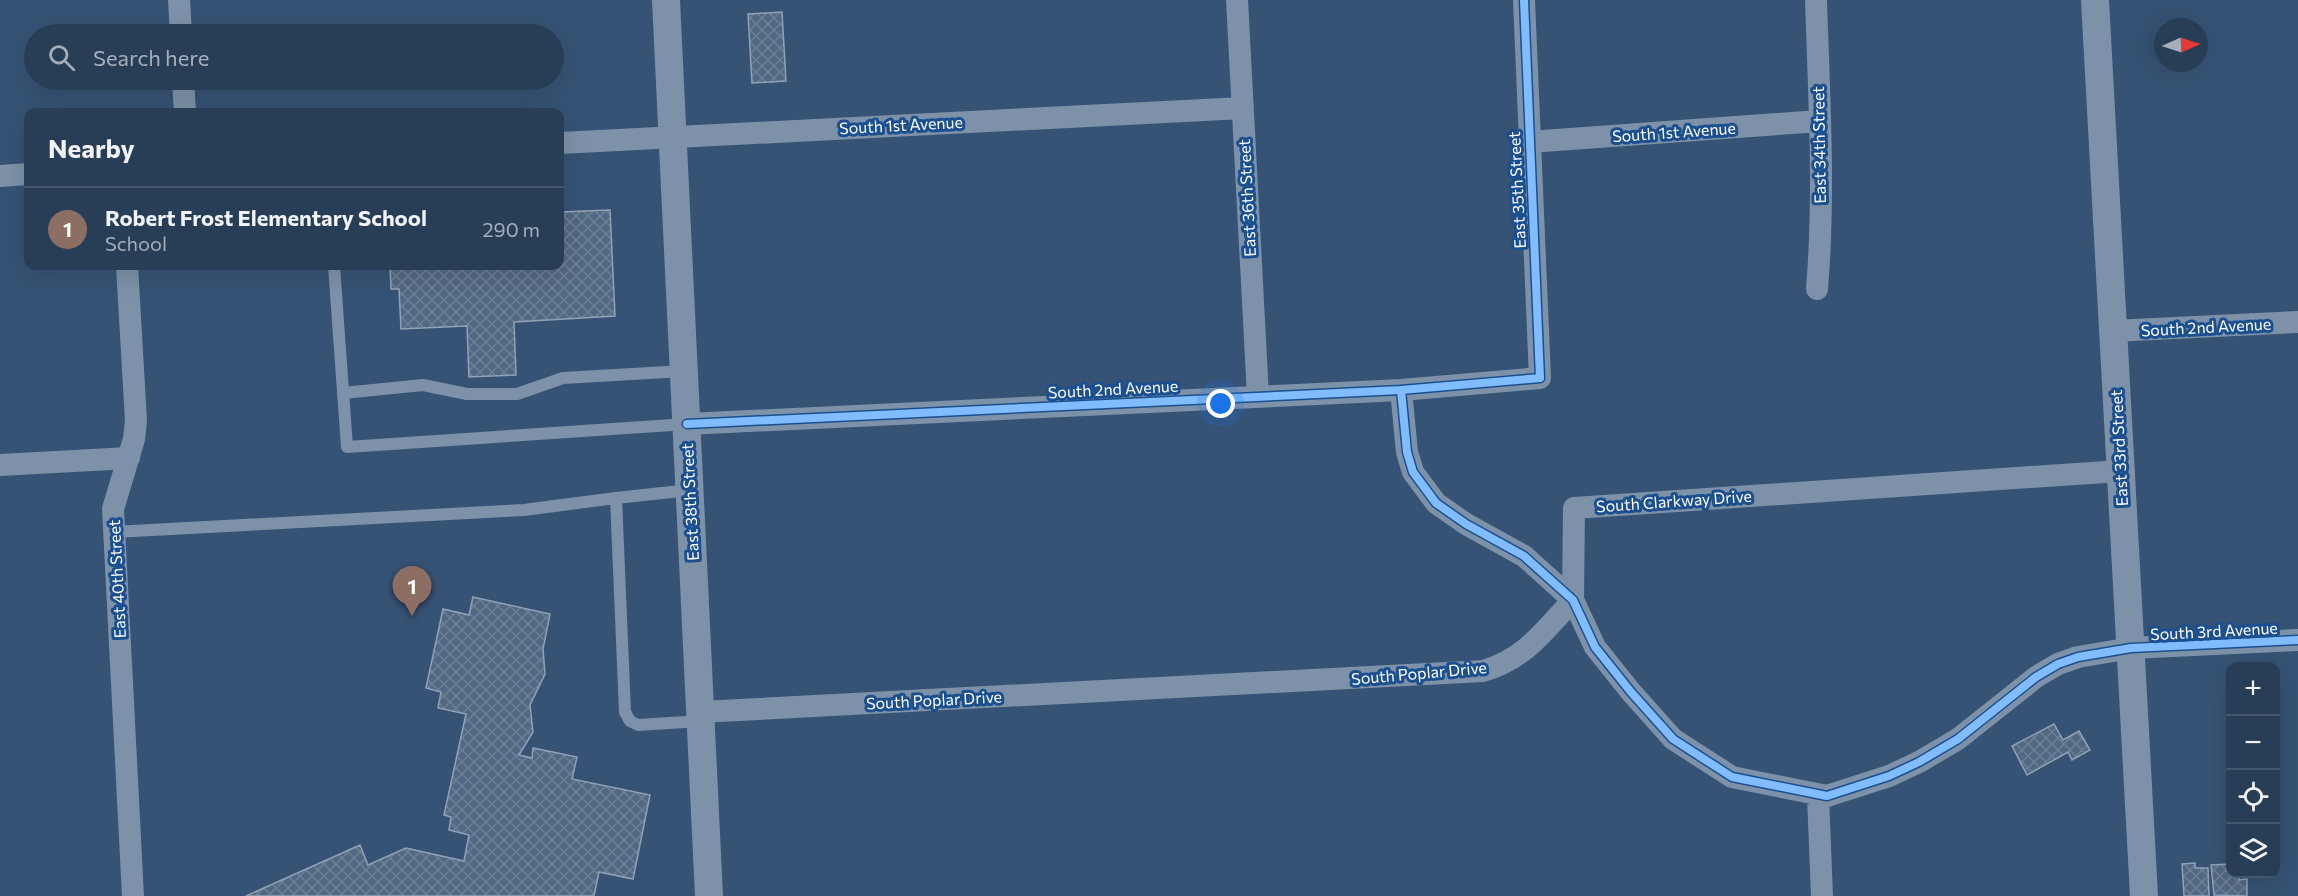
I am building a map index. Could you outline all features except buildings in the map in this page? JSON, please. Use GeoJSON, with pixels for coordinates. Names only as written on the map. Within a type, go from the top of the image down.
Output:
{"type":"FeatureCollection","features":[{"type":"Feature","properties":{"kind":"street"},"geometry":{"type":"LineString","coordinates":[[179,0],[180,24]]}},
{"type":"Feature","properties":{"kind":"street","name":"East 38th Street"},"geometry":{"type":"LineString","coordinates":[[666,0],[709,896]]}},
{"type":"Feature","properties":{"kind":"street","name":"East 36th Street"},"geometry":{"type":"LineString","coordinates":[[1237,0],[1258,396]]}},
{"type":"Feature","properties":{"kind":"street","name":"East 35th Street"},"geometry":{"type":"LineString","coordinates":[[1524,0],[1528,142],[1540,378]]}},
{"type":"Feature","properties":{"kind":"street","name":"East 34th Street"},"geometry":{"type":"LineString","coordinates":[[1815,0],[1820,121],[1820,248],[1817,289]]}},
{"type":"Feature","properties":{"kind":"street","name":"East 33rd Street"},"geometry":{"type":"LineString","coordinates":[[2095,0],[2144,896]]}},
{"type":"Feature","properties":{"kind":"street"},"geometry":{"type":"LineString","coordinates":[[184,90],[185,108]]}},
{"type":"Feature","properties":{"kind":"street","name":"South 1st Avenue"},"geometry":{"type":"LineString","coordinates":[[564,143],[1243,108]]}},
{"type":"Feature","properties":{"kind":"street","name":"South 1st Avenue"},"geometry":{"type":"LineString","coordinates":[[1528,142],[1820,121]]}},
{"type":"Feature","properties":{"kind":"street"},"geometry":{"type":"LineString","coordinates":[[0,176],[24,174]]}},
{"type":"Feature","properties":{"kind":"street","name":"East 40th Street"},"geometry":{"type":"LineString","coordinates":[[127,270],[136,421],[129,458],[113,509],[134,896]]}},
{"type":"Feature","properties":{"kind":"street","name":"South 2nd Avenue"},"geometry":{"type":"LineString","coordinates":[[2113,331],[2298,322]]}},
{"type":"Feature","properties":{"kind":"street","name":"South 2nd Avenue"},"geometry":{"type":"LineString","coordinates":[[687,424],[1401,390],[1540,378]]}},
{"type":"Feature","properties":{"kind":"street"},"geometry":{"type":"LineString","coordinates":[[1401,390],[1407,452],[1413,472],[1422,487],[1436,503],[1466,524],[1524,556],[1574,600],[1595,647],[1673,739],[1732,777],[1818,796],[1889,776],[1919,762],[1958,739],[2036,677],[2058,664],[2102,651],[2130,648]]}},
{"type":"Feature","properties":{"kind":"street"},"geometry":{"type":"LineString","coordinates":[[0,465],[129,458]]}},
{"type":"Feature","properties":{"kind":"street","name":"South Clarkway Drive"},"geometry":{"type":"LineString","coordinates":[[1574,600],[1574,508],[2120,471]]}},
{"type":"Feature","properties":{"kind":"street","name":"South Poplar Drive"},"geometry":{"type":"LineString","coordinates":[[701,716],[1483,671],[1502,665],[1523,654],[1574,600]]}},
{"type":"Feature","properties":{"kind":"street","name":"South 3rd Avenue"},"geometry":{"type":"LineString","coordinates":[[2130,648],[2298,640]]}},
{"type":"Feature","properties":{"kind":"street"},"geometry":{"type":"LineString","coordinates":[[1818,796],[1822,896]]}},
{"type":"Feature","properties":{"kind":"lane"},"geometry":{"type":"LineString","coordinates":[[334,270],[347,447],[687,424]]}},
{"type":"Feature","properties":{"kind":"lane"},"geometry":{"type":"LineString","coordinates":[[343,393],[423,385],[467,394],[517,394],[563,378],[684,371]]}},
{"type":"Feature","properties":{"kind":"lane"},"geometry":{"type":"LineString","coordinates":[[114,532],[524,510],[690,490]]}},
{"type":"Feature","properties":{"kind":"lane"},"geometry":{"type":"LineString","coordinates":[[616,498],[625,712],[630,721],[638,725],[701,716]]}},
{"type":"Feature","properties":{"kind":"cycle path"},"geometry":{"type":"LineString","coordinates":[[687,424],[1401,390],[1540,378],[1524,0]]}},
{"type":"Feature","properties":{"kind":"cycle path"},"geometry":{"type":"LineString","coordinates":[[1401,390],[1407,452],[1413,472],[1436,503],[1466,524],[1524,556],[1573,600],[1595,647],[1673,739],[1732,777],[1827,796],[1889,776],[1919,762],[1958,739],[2036,677],[2058,664],[2078,657],[2131,648],[2298,640]]}},
{"type":"Feature","properties":{"kind":"place","name":"Robert Frost Elementary School"},"geometry":{"type":"Point","coordinates":[412,616]}}]}
